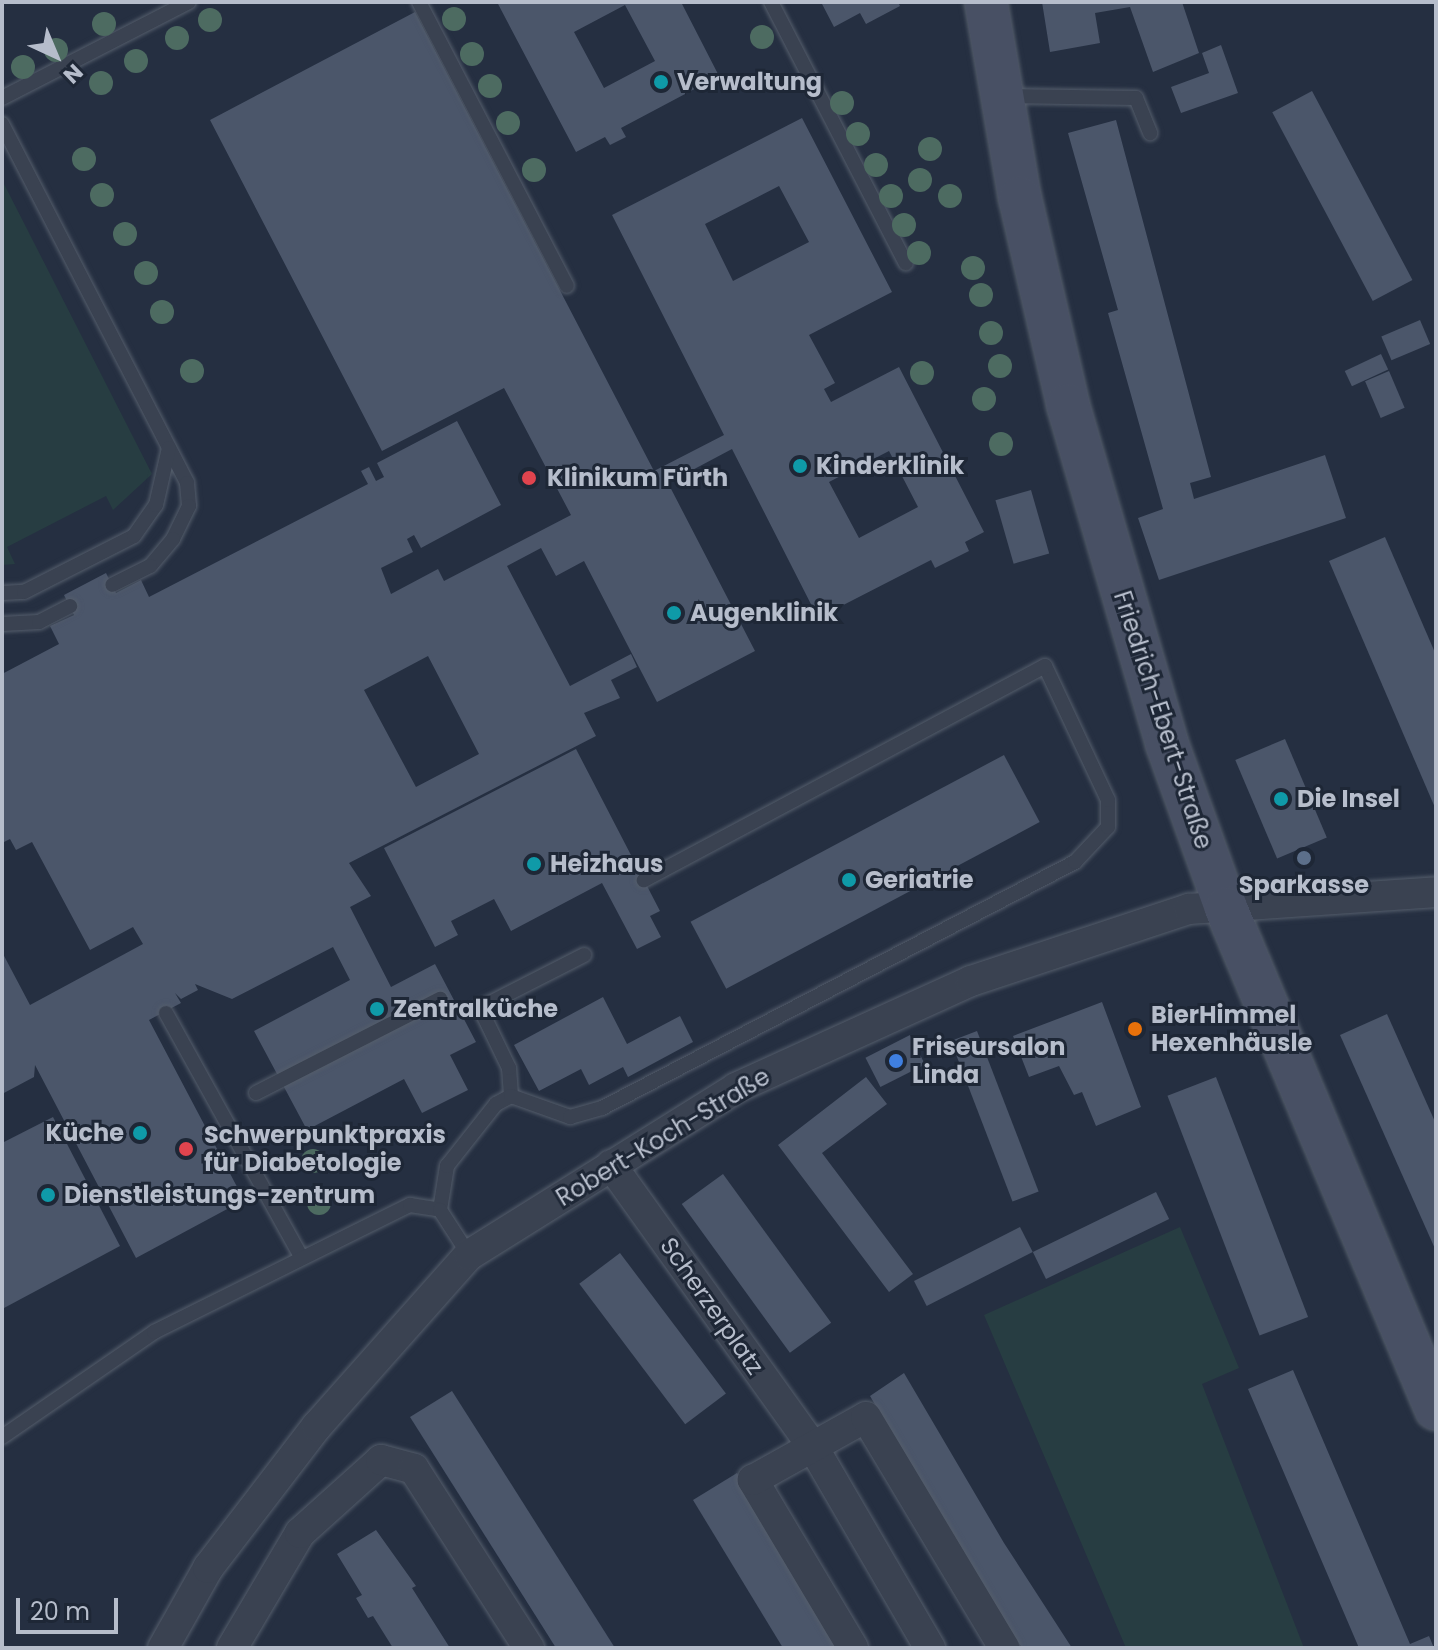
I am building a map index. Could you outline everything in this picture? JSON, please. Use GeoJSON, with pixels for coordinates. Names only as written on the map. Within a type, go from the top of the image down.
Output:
{"type":"FeatureCollection","features":[{"type":"Feature","properties":{"kind":"street","name":"Friedrich-Ebert-Straße"},"geometry":{"type":"LineString","coordinates":[[986,2],[1000,96],[1068,405],[1167,744],[1226,908],[1436,1409]]}},
{"type":"Feature","properties":{"kind":"street","name":"Robert-Koch-Straße"},"geometry":{"type":"LineString","coordinates":[[163,1648],[208,1568],[317,1426],[469,1255],[736,1088],[971,981],[1189,909],[1436,892]]}},
{"type":"Feature","properties":{"kind":"street","name":"Scherzerplatz"},"geometry":{"type":"LineString","coordinates":[[611,1165],[813,1447],[930,1648]]}},
{"type":"Feature","properties":{"kind":"street"},"geometry":{"type":"LineString","coordinates":[[853,1648],[753,1480],[866,1417],[1004,1648]]}},
{"type":"Feature","properties":{"kind":"street"},"geometry":{"type":"LineString","coordinates":[[232,1648],[300,1533],[381,1460],[414,1469],[529,1648]]}},
{"type":"Feature","properties":{"kind":"lane"},"geometry":{"type":"LineString","coordinates":[[2,98],[189,2]]}},
{"type":"Feature","properties":{"kind":"lane"},"geometry":{"type":"LineString","coordinates":[[419,2],[567,286]]}},
{"type":"Feature","properties":{"kind":"lane"},"geometry":{"type":"LineString","coordinates":[[771,2],[906,263]]}},
{"type":"Feature","properties":{"kind":"lane"},"geometry":{"type":"LineString","coordinates":[[1000,96],[1136,98],[1150,133]]}},
{"type":"Feature","properties":{"kind":"lane"},"geometry":{"type":"LineString","coordinates":[[2,124],[187,483],[189,506],[173,539],[150,566],[112,585]]}},
{"type":"Feature","properties":{"kind":"lane"},"geometry":{"type":"LineString","coordinates":[[2,593],[24,592],[134,536],[156,505],[169,448]]}},
{"type":"Feature","properties":{"kind":"lane"},"geometry":{"type":"LineString","coordinates":[[2,624],[39,622],[70,606]]}},
{"type":"Feature","properties":{"kind":"lane"},"geometry":{"type":"LineString","coordinates":[[469,1255],[440,1210],[447,1166],[496,1104],[511,1096],[570,1117],[602,1108],[1075,862],[1108,827],[1108,800],[1045,666],[644,880]]}},
{"type":"Feature","properties":{"kind":"lane"},"geometry":{"type":"LineString","coordinates":[[511,1096],[509,1068],[480,1008],[584,955]]}},
{"type":"Feature","properties":{"kind":"lane"},"geometry":{"type":"LineString","coordinates":[[256,1093],[440,999]]}},
{"type":"Feature","properties":{"kind":"lane"},"geometry":{"type":"LineString","coordinates":[[166,1013],[301,1257]]}},
{"type":"Feature","properties":{"kind":"lane"},"geometry":{"type":"LineString","coordinates":[[2,1437],[154,1332],[410,1205],[440,1210]]}},
{"type":"Feature","properties":{"kind":"green space"},"geometry":{"type":"Polygon","coordinates":[[[2,180],[152,474],[113,510],[106,496],[7,547],[15,564],[2,565],[2,180]]]}},
{"type":"Feature","properties":{"kind":"green space"},"geometry":{"type":"Polygon","coordinates":[[[1180,1227],[1239,1368],[1202,1384],[1304,1648],[1126,1648],[984,1315],[1180,1227]]]}},
{"type":"Feature","properties":{"kind":"building","name":"Verwaltung"},"geometry":{"type":"Polygon","coordinates":[[[497,2],[681,2],[719,76],[621,128],[626,137],[610,145],[605,137],[576,152],[497,2]],[[625,5],[574,32],[604,88],[655,61],[625,5]]]}},
{"type":"Feature","properties":{"kind":"building"},"geometry":{"type":"Polygon","coordinates":[[[821,2],[898,2],[900,6],[866,24],[860,13],[834,27],[821,2]]]}},
{"type":"Feature","properties":{"kind":"building"},"geometry":{"type":"Polygon","coordinates":[[[1042,2],[1182,2],[1199,53],[1153,72],[1130,7],[1095,13],[1100,43],[1050,52],[1042,2]]]}},
{"type":"Feature","properties":{"kind":"building"},"geometry":{"type":"Polygon","coordinates":[[[415,12],[654,471],[724,435],[612,215],[802,118],[892,292],[809,335],[835,383],[824,389],[831,402],[899,367],[984,532],[965,542],[969,551],[935,568],[931,560],[818,618],[732,449],[668,483],[755,651],[657,702],[584,561],[556,576],[541,548],[507,566],[570,686],[631,654],[637,667],[611,680],[620,698],[584,713],[596,736],[349,863],[371,896],[350,907],[391,987],[435,964],[476,1042],[450,1055],[468,1090],[422,1113],[404,1079],[307,1130],[254,1031],[350,980],[333,947],[232,999],[195,984],[198,990],[181,999],[175,993],[181,1003],[149,1020],[244,1200],[136,1258],[35,1065],[34,1077],[2,1094],[2,952],[30,1005],[143,944],[133,927],[90,950],[32,842],[16,850],[10,839],[2,843],[2,674],[59,644],[50,626],[74,615],[64,595],[106,573],[116,593],[141,580],[149,597],[368,484],[361,471],[369,467],[376,481],[384,477],[377,463],[457,421],[501,505],[421,548],[414,535],[407,539],[413,552],[381,568],[391,594],[438,569],[444,581],[571,515],[504,388],[382,451],[210,120],[415,12]],[[779,186],[705,224],[733,281],[809,242],[779,186]],[[889,451],[829,482],[859,538],[918,507],[889,451]],[[428,656],[364,690],[416,787],[479,754],[428,656]]]}},
{"type":"Feature","properties":{"kind":"building"},"geometry":{"type":"Polygon","coordinates":[[[1221,45],[1238,93],[1181,113],[1171,87],[1209,73],[1202,53],[1221,45]]]}},
{"type":"Feature","properties":{"kind":"building"},"geometry":{"type":"Polygon","coordinates":[[[1312,91],[1412,280],[1373,301],[1272,112],[1312,91]]]}},
{"type":"Feature","properties":{"kind":"building"},"geometry":{"type":"Polygon","coordinates":[[[1116,120],[1211,477],[1190,483],[1194,499],[1325,455],[1346,518],[1159,580],[1138,518],[1163,509],[1108,313],[1118,310],[1068,133],[1116,120]]]}},
{"type":"Feature","properties":{"kind":"building"},"geometry":{"type":"Polygon","coordinates":[[[1420,320],[1430,344],[1391,360],[1381,336],[1420,320]]]}},
{"type":"Feature","properties":{"kind":"building"},"geometry":{"type":"Polygon","coordinates":[[[1381,354],[1388,369],[1352,386],[1345,371],[1381,354]]]}},
{"type":"Feature","properties":{"kind":"building"},"geometry":{"type":"Polygon","coordinates":[[[1389,371],[1405,408],[1381,418],[1365,381],[1389,371]]]}},
{"type":"Feature","properties":{"kind":"building"},"geometry":{"type":"Polygon","coordinates":[[[1031,490],[1049,553],[1014,564],[995,500],[1031,490]]]}},
{"type":"Feature","properties":{"kind":"building"},"geometry":{"type":"Polygon","coordinates":[[[1385,537],[1436,655],[1436,810],[1329,561],[1385,537]]]}},
{"type":"Feature","properties":{"kind":"building","name":"Die Insel"},"geometry":{"type":"Polygon","coordinates":[[[1285,739],[1327,837],[1277,859],[1235,760],[1285,739]]]}},
{"type":"Feature","properties":{"kind":"building"},"geometry":{"type":"Polygon","coordinates":[[[576,749],[660,911],[650,916],[661,937],[637,949],[602,883],[511,931],[494,899],[451,921],[458,935],[435,947],[384,848],[576,749]]]}},
{"type":"Feature","properties":{"kind":"building","name":"Geriatrie"},"geometry":{"type":"Polygon","coordinates":[[[1004,755],[1040,822],[726,989],[691,922],[1004,755]]]}},
{"type":"Feature","properties":{"kind":"building"},"geometry":{"type":"Polygon","coordinates":[[[603,997],[627,1044],[680,1016],[693,1042],[628,1077],[623,1067],[589,1085],[581,1069],[539,1091],[514,1045],[603,997]]]}},
{"type":"Feature","properties":{"kind":"building"},"geometry":{"type":"Polygon","coordinates":[[[1102,1002],[1141,1107],[1096,1126],[1082,1092],[1074,1095],[1059,1066],[1029,1077],[1013,1036],[1102,1002]]]}},
{"type":"Feature","properties":{"kind":"building"},"geometry":{"type":"Polygon","coordinates":[[[1387,1014],[1436,1124],[1436,1251],[1340,1035],[1387,1014]]]}},
{"type":"Feature","properties":{"kind":"building"},"geometry":{"type":"Polygon","coordinates":[[[977,1031],[1039,1192],[1012,1202],[951,1041],[977,1031]]]}},
{"type":"Feature","properties":{"kind":"building","name":"Friseursalon Linda"},"geometry":{"type":"Polygon","coordinates":[[[910,1035],[925,1064],[880,1087],[865,1058],[910,1035]]]}},
{"type":"Feature","properties":{"kind":"building"},"geometry":{"type":"Polygon","coordinates":[[[866,1077],[887,1104],[822,1153],[913,1274],[889,1292],[778,1145],[866,1077]]]}},
{"type":"Feature","properties":{"kind":"building"},"geometry":{"type":"Polygon","coordinates":[[[1216,1077],[1308,1317],[1260,1336],[1167,1096],[1216,1077]]]}},
{"type":"Feature","properties":{"kind":"building","name":"Dienstleistungs-zentrum"},"geometry":{"type":"Polygon","coordinates":[[[53,1117],[120,1246],[4,1308],[2,1143],[53,1117]]]}},
{"type":"Feature","properties":{"kind":"building"},"geometry":{"type":"Polygon","coordinates":[[[723,1174],[831,1323],[790,1353],[682,1204],[723,1174]]]}},
{"type":"Feature","properties":{"kind":"building"},"geometry":{"type":"Polygon","coordinates":[[[1156,1192],[1169,1219],[1046,1279],[1033,1252],[1156,1192]]]}},
{"type":"Feature","properties":{"kind":"building"},"geometry":{"type":"Polygon","coordinates":[[[1020,1227],[1033,1252],[927,1306],[914,1281],[1020,1227]]]}},
{"type":"Feature","properties":{"kind":"building"},"geometry":{"type":"Polygon","coordinates":[[[620,1253],[726,1394],[685,1424],[579,1284],[620,1253]]]}},
{"type":"Feature","properties":{"kind":"building"},"geometry":{"type":"Polygon","coordinates":[[[1293,1370],[1410,1644],[1429,1636],[1434,1648],[1359,1648],[1248,1389],[1293,1370]]]}},
{"type":"Feature","properties":{"kind":"building"},"geometry":{"type":"Polygon","coordinates":[[[904,1373],[1004,1543],[1072,1648],[1022,1648],[953,1538],[870,1396],[904,1373]]]}},
{"type":"Feature","properties":{"kind":"building"},"geometry":{"type":"Polygon","coordinates":[[[452,1391],[615,1648],[556,1648],[410,1417],[452,1391]]]}},
{"type":"Feature","properties":{"kind":"building"},"geometry":{"type":"Polygon","coordinates":[[[737,1473],[843,1648],[783,1648],[693,1500],[737,1473]]]}},
{"type":"Feature","properties":{"kind":"building"},"geometry":{"type":"Polygon","coordinates":[[[376,1530],[416,1586],[412,1588],[450,1648],[393,1648],[373,1616],[368,1618],[356,1598],[362,1595],[337,1554],[376,1530]]]}},
{"type":"Feature","properties":{"kind":"place","name":"Verwaltung"},"geometry":{"type":"Point","coordinates":[661,82]}},
{"type":"Feature","properties":{"kind":"place","name":"Kinderklinik"},"geometry":{"type":"Point","coordinates":[800,466]}},
{"type":"Feature","properties":{"kind":"place","name":"Klinikum Fürth"},"geometry":{"type":"Point","coordinates":[529,478]}},
{"type":"Feature","properties":{"kind":"place","name":"Augenklinik"},"geometry":{"type":"Point","coordinates":[674,613]}},
{"type":"Feature","properties":{"kind":"place","name":"Die Insel"},"geometry":{"type":"Point","coordinates":[1281,799]}},
{"type":"Feature","properties":{"kind":"place","name":"Sparkasse"},"geometry":{"type":"Point","coordinates":[1304,858]}},
{"type":"Feature","properties":{"kind":"place","name":"Heizhaus"},"geometry":{"type":"Point","coordinates":[534,864]}},
{"type":"Feature","properties":{"kind":"place","name":"Geriatrie"},"geometry":{"type":"Point","coordinates":[849,880]}},
{"type":"Feature","properties":{"kind":"place","name":"Zentralküche"},"geometry":{"type":"Point","coordinates":[377,1009]}},
{"type":"Feature","properties":{"kind":"place","name":"BierHimmel Hexenhäusle"},"geometry":{"type":"Point","coordinates":[1135,1029]}},
{"type":"Feature","properties":{"kind":"place","name":"Friseursalon Linda"},"geometry":{"type":"Point","coordinates":[896,1061]}},
{"type":"Feature","properties":{"kind":"place","name":"Küche"},"geometry":{"type":"Point","coordinates":[140,1133]}},
{"type":"Feature","properties":{"kind":"place","name":"Schwerpunktpraxis für Diabetologie"},"geometry":{"type":"Point","coordinates":[186,1149]}},
{"type":"Feature","properties":{"kind":"place","name":"Dienstleistungs-zentrum"},"geometry":{"type":"Point","coordinates":[48,1195]}}]}
